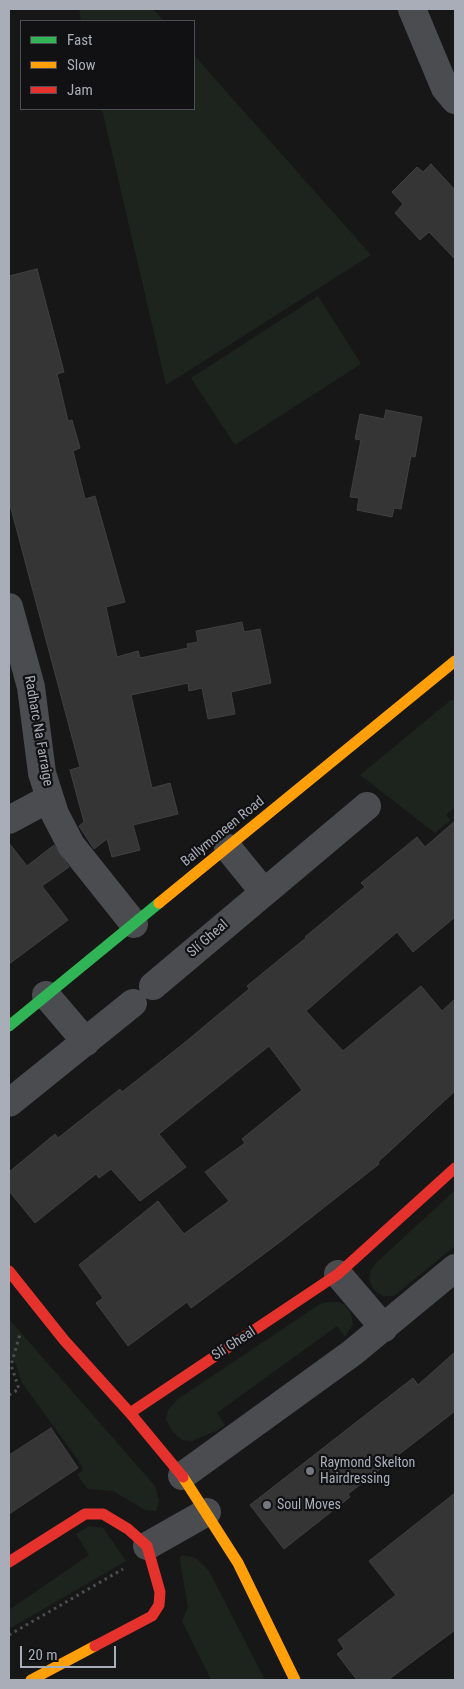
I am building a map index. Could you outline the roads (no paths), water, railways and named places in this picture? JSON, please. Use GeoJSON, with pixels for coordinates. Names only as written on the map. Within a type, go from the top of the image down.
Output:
{"type":"FeatureCollection","features":[{"type":"Feature","properties":{"kind":"street"},"geometry":{"type":"LineString","coordinates":[[412,9],[445,88],[455,100]]}},
{"type":"Feature","properties":{"kind":"street","name":"Radharc Na Farraige"},"geometry":{"type":"LineString","coordinates":[[9,607],[31,687],[40,758],[50,798],[71,845],[134,924]]}},
{"type":"Feature","properties":{"kind":"street","name":"Ballymoneen Road"},"geometry":{"type":"LineString","coordinates":[[9,1026],[455,661]]}},
{"type":"Feature","properties":{"kind":"street","name":"Radharc Na Farraige"},"geometry":{"type":"LineString","coordinates":[[9,820],[50,798]]}},
{"type":"Feature","properties":{"kind":"street","name":"Slí Gheal"},"geometry":{"type":"LineString","coordinates":[[9,1103],[143,995],[263,891],[367,806]]}},
{"type":"Feature","properties":{"kind":"street"},"geometry":{"type":"LineString","coordinates":[[228,848],[263,891]]}},
{"type":"Feature","properties":{"kind":"street"},"geometry":{"type":"LineString","coordinates":[[46,995],[86,1042]]}},
{"type":"Feature","properties":{"kind":"street","name":"Slí Gheal"},"geometry":{"type":"LineString","coordinates":[[130,1413],[338,1274],[455,1168]]}},
{"type":"Feature","properties":{"kind":"street"},"geometry":{"type":"LineString","coordinates":[[182,1476],[301,1392],[384,1328],[455,1268]]}},
{"type":"Feature","properties":{"kind":"street"},"geometry":{"type":"LineString","coordinates":[[9,1271],[41,1313],[130,1413],[182,1476],[207,1512],[256,1598],[295,1680]]}},
{"type":"Feature","properties":{"kind":"street"},"geometry":{"type":"LineString","coordinates":[[338,1274],[384,1328]]}},
{"type":"Feature","properties":{"kind":"street"},"geometry":{"type":"LineString","coordinates":[[148,1550],[207,1512]]}},
{"type":"Feature","properties":{"kind":"street"},"geometry":{"type":"LineString","coordinates":[[9,1562],[85,1514],[94,1513],[115,1519],[148,1550],[160,1592],[159,1605],[155,1613],[31,1680]]}},
{"type":"Feature","properties":{"kind":"place","name":"Raymond Skelton Hairdressing"},"geometry":{"type":"Point","coordinates":[310,1471]}},
{"type":"Feature","properties":{"kind":"place","name":"Soul Moves"},"geometry":{"type":"Point","coordinates":[267,1505]}}]}
